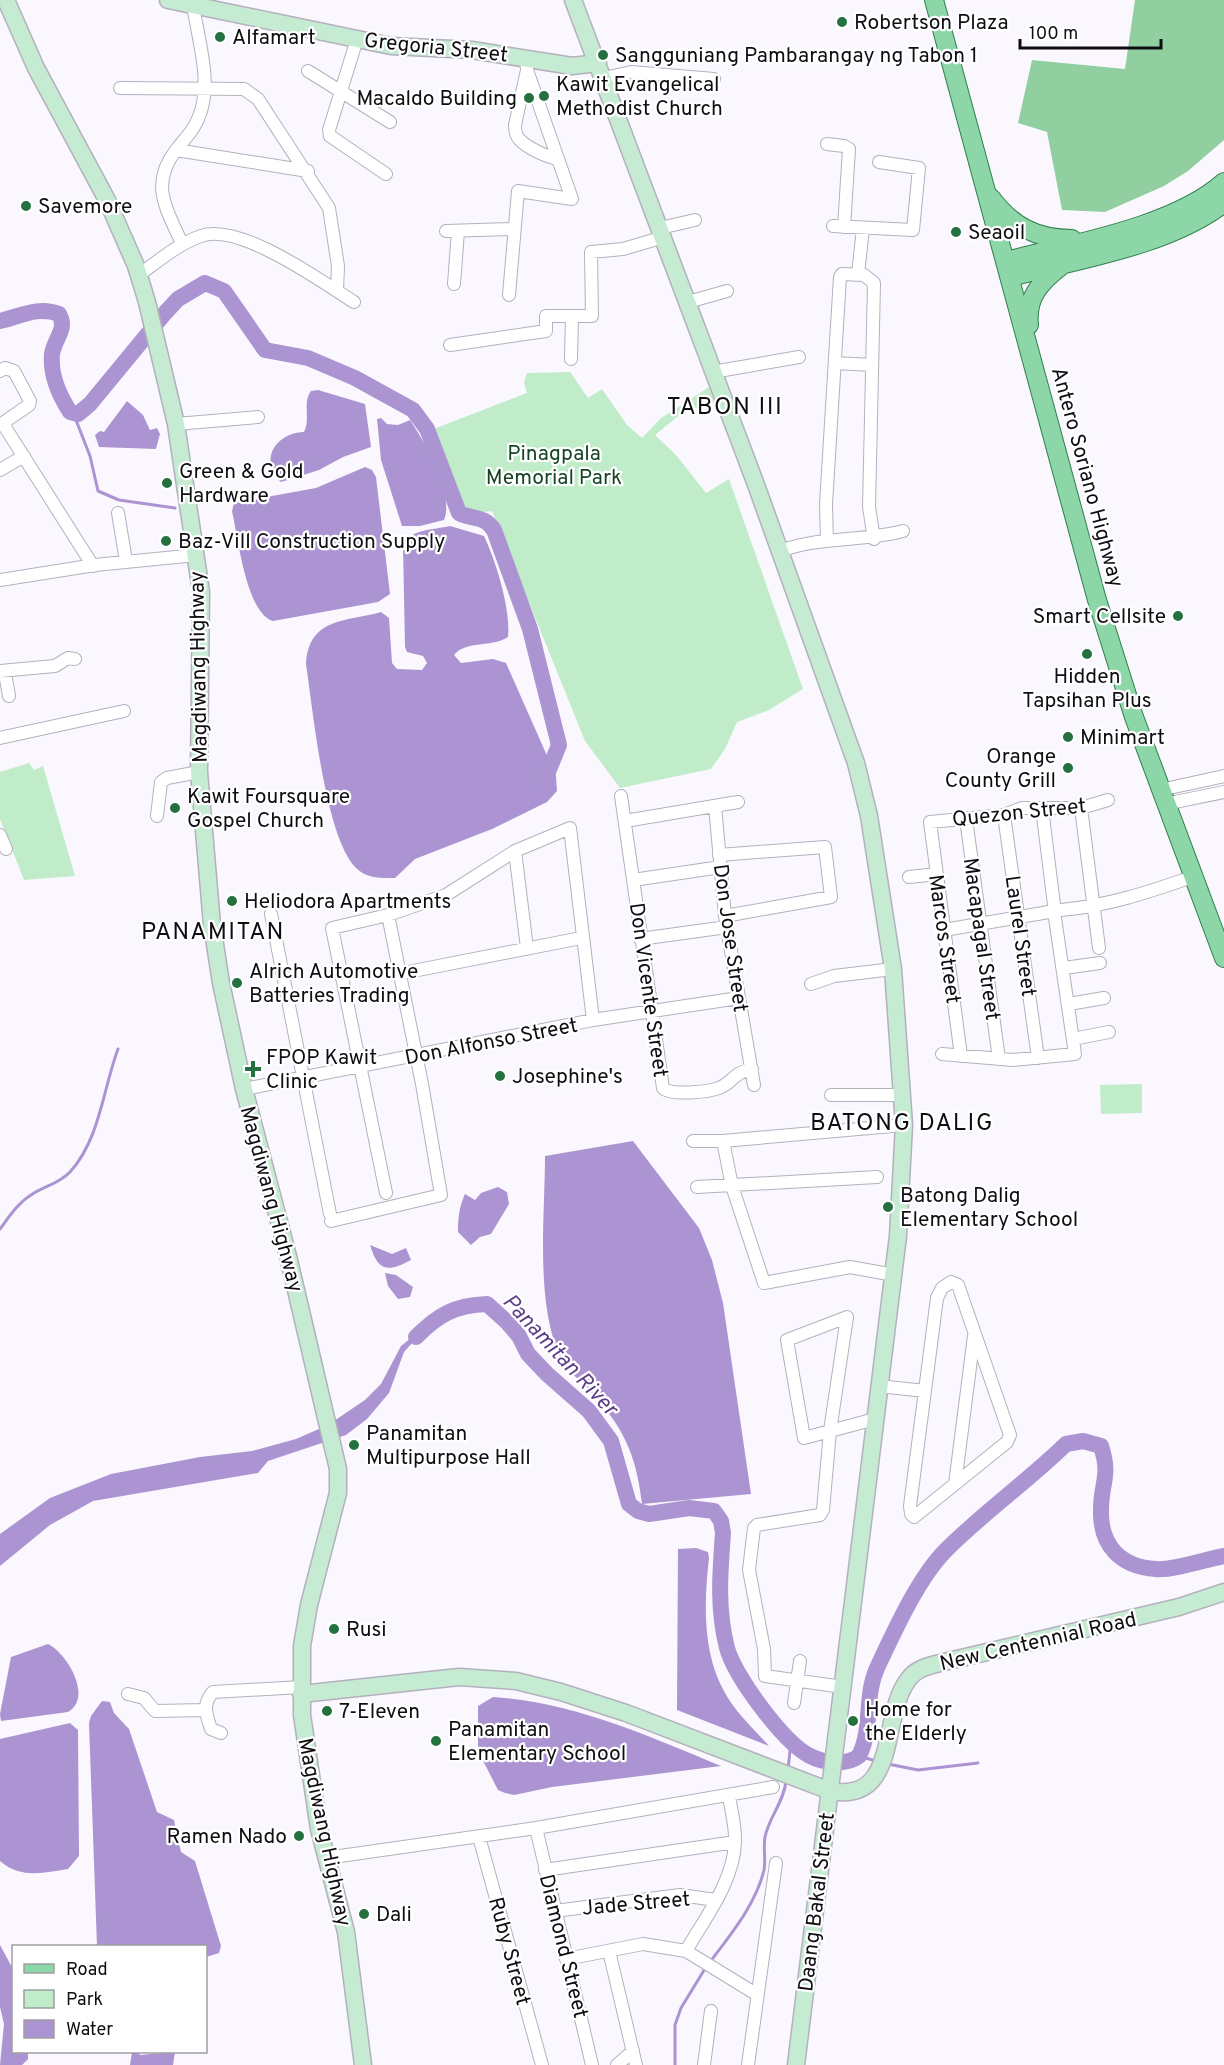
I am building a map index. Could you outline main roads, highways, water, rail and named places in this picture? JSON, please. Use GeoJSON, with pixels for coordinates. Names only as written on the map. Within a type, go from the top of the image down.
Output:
{"type":"FeatureCollection","features":[{"type":"Feature","properties":{"kind":"main road","name":"Antero Soriano Highway"},"geometry":{"type":"LineString","coordinates":[[934,0],[1087,566],[1134,717],[1224,958]]}},
{"type":"Feature","properties":{"kind":"main road"},"geometry":{"type":"LineString","coordinates":[[1008,269],[1089,239],[1168,215],[1204,197],[1224,182]]}},
{"type":"Feature","properties":{"kind":"main road"},"geometry":{"type":"LineString","coordinates":[[987,191],[1001,211],[1023,229],[1048,238],[1089,239]]}},
{"type":"Feature","properties":{"kind":"main road"},"geometry":{"type":"LineString","coordinates":[[1008,269],[1065,263],[1177,230],[1224,203]]}},
{"type":"Feature","properties":{"kind":"main road"},"geometry":{"type":"LineString","coordinates":[[1032,357],[1028,316],[1033,295],[1047,276],[1065,263]]}},
{"type":"Feature","properties":{"kind":"water"},"geometry":{"type":"Polygon","coordinates":[[[318,390],[365,404],[371,447],[343,457],[319,470],[281,482],[274,474],[271,465],[273,449],[285,437],[304,432],[308,396],[311,391],[318,390]]]}},
{"type":"Feature","properties":{"kind":"water"},"geometry":{"type":"Polygon","coordinates":[[[127,401],[143,415],[150,430],[157,428],[160,434],[156,449],[99,447],[95,435],[100,431],[104,432],[127,401]]]}},
{"type":"Feature","properties":{"kind":"water"},"geometry":{"type":"Polygon","coordinates":[[[381,418],[387,424],[398,425],[410,420],[416,429],[442,483],[446,509],[444,520],[420,526],[402,526],[381,460],[377,419],[381,418]]]}},
{"type":"Feature","properties":{"kind":"water"},"geometry":{"type":"Polygon","coordinates":[[[365,467],[372,470],[376,477],[390,594],[378,602],[273,621],[264,615],[250,590],[240,555],[232,511],[234,503],[316,488],[365,467]]]}},
{"type":"Feature","properties":{"kind":"water"},"geometry":{"type":"Polygon","coordinates":[[[450,526],[484,536],[502,586],[508,626],[508,637],[465,647],[454,655],[461,663],[493,659],[506,663],[556,776],[557,791],[547,802],[492,829],[415,859],[395,878],[374,877],[360,872],[345,852],[328,802],[306,664],[309,649],[314,637],[332,624],[381,612],[389,618],[392,663],[397,669],[422,670],[427,663],[423,656],[407,652],[405,647],[403,546],[410,536],[416,533],[450,526]]]}},
{"type":"Feature","properties":{"kind":"water"},"geometry":{"type":"Polygon","coordinates":[[[633,1141],[699,1228],[712,1260],[723,1303],[751,1494],[642,1504],[632,1456],[620,1430],[602,1404],[569,1371],[560,1357],[552,1335],[544,1285],[545,1156],[633,1141]]]}},
{"type":"Feature","properties":{"kind":"water"},"geometry":{"type":"Polygon","coordinates":[[[498,1187],[507,1192],[509,1204],[491,1234],[480,1237],[471,1245],[458,1232],[459,1213],[465,1194],[475,1200],[481,1193],[498,1187]]]}},
{"type":"Feature","properties":{"kind":"water"},"geometry":{"type":"Polygon","coordinates":[[[370,1245],[392,1254],[406,1248],[411,1260],[396,1267],[384,1267],[376,1260],[370,1245]]]}},
{"type":"Feature","properties":{"kind":"water"},"geometry":{"type":"Polygon","coordinates":[[[385,1273],[396,1275],[413,1287],[410,1297],[398,1299],[388,1286],[385,1273]]]}},
{"type":"Feature","properties":{"kind":"water"},"geometry":{"type":"Polygon","coordinates":[[[431,1322],[404,1352],[389,1393],[367,1419],[346,1435],[268,1461],[258,1473],[93,1501],[50,1525],[0,1566],[0,1534],[50,1498],[111,1474],[200,1457],[252,1451],[296,1439],[328,1425],[365,1400],[381,1384],[401,1346],[431,1322]]]}},
{"type":"Feature","properties":{"kind":"water"},"geometry":{"type":"Polygon","coordinates":[[[696,1548],[708,1552],[707,1627],[712,1661],[718,1678],[734,1707],[769,1746],[677,1710],[678,1549],[696,1548]]]}},
{"type":"Feature","properties":{"kind":"water"},"geometry":{"type":"Polygon","coordinates":[[[48,1644],[63,1657],[75,1676],[78,1697],[75,1705],[68,1712],[1,1721],[0,1714],[11,1657],[48,1644]]]}},
{"type":"Feature","properties":{"kind":"water"},"geometry":{"type":"Polygon","coordinates":[[[493,1697],[523,1700],[581,1713],[638,1732],[721,1766],[552,1787],[514,1795],[505,1793],[498,1790],[478,1751],[478,1706],[493,1697]]]}},
{"type":"Feature","properties":{"kind":"water"},"geometry":{"type":"Polygon","coordinates":[[[102,1701],[110,1702],[114,1713],[129,1729],[157,1812],[174,1820],[181,1852],[195,1861],[221,1946],[219,1953],[207,1957],[207,1945],[97,1945],[89,1723],[91,1716],[102,1701]]]}},
{"type":"Feature","properties":{"kind":"water"},"geometry":{"type":"Polygon","coordinates":[[[70,1723],[78,1730],[79,1856],[68,1869],[50,1872],[32,1873],[8,1867],[0,1861],[0,1739],[70,1723]]]}},
{"type":"Feature","properties":{"kind":"water"},"geometry":{"type":"Polygon","coordinates":[[[0,1945],[12,1967],[12,2053],[28,2053],[28,2059],[22,2065],[0,2065],[4,2024],[0,2007],[0,1945]]]}},
{"type":"Feature","properties":{"kind":"water"},"geometry":{"type":"Polygon","coordinates":[[[132,2053],[140,2055],[175,2053],[173,2065],[130,2065],[132,2053]]]}},
{"type":"Feature","properties":{"kind":"waterway"},"geometry":{"type":"LineString","coordinates":[[0,321],[37,311],[59,314],[62,324],[53,349],[52,370],[59,392],[70,412],[78,414],[90,404],[178,299],[205,283],[224,291],[265,350],[308,358],[355,378],[413,410],[427,429],[459,513],[482,520],[494,530],[530,629],[559,745],[546,777]]}},
{"type":"Feature","properties":{"kind":"waterway"},"geometry":{"type":"LineString","coordinates":[[74,415],[90,456],[98,491],[119,500],[175,508]]}},
{"type":"Feature","properties":{"kind":"waterway"},"geometry":{"type":"LineString","coordinates":[[0,1229],[26,1198],[66,1176],[80,1159],[100,1113],[118,1049]]}},
{"type":"Feature","properties":{"kind":"waterway","name":"Panamitan River"},"geometry":{"type":"LineString","coordinates":[[416,1337],[440,1317],[456,1309],[487,1304],[507,1322],[519,1336],[528,1354],[547,1374],[589,1411],[611,1441],[629,1504],[638,1511],[649,1514],[689,1508],[714,1511],[721,1521],[723,1533],[721,1605],[724,1634],[732,1660],[750,1691],[774,1724],[799,1749],[822,1760],[841,1762],[859,1756],[866,1735],[871,1690],[877,1668],[907,1606],[936,1562],[961,1536],[1066,1444],[1083,1441],[1101,1446],[1105,1465],[1101,1500],[1104,1534],[1108,1544],[1123,1559],[1143,1567],[1163,1569],[1224,1556]]}},
{"type":"Feature","properties":{"kind":"waterway"},"geometry":{"type":"LineString","coordinates":[[788,1769],[791,1742]]}},
{"type":"Feature","properties":{"kind":"waterway"},"geometry":{"type":"LineString","coordinates":[[859,1756],[876,1761]]}},
{"type":"Feature","properties":{"kind":"waterway"},"geometry":{"type":"LineString","coordinates":[[888,1764],[918,1770],[978,1763]]}},
{"type":"Feature","properties":{"kind":"waterway"},"geometry":{"type":"LineString","coordinates":[[710,1962],[742,1918],[755,1895],[764,1870],[764,1841],[785,1789],[786,1781]]}},
{"type":"Feature","properties":{"kind":"waterway"},"geometry":{"type":"LineString","coordinates":[[675,2065],[675,2025],[681,2008],[706,1967]]}},
{"type":"Feature","properties":{"kind":"place","name":"Robertson Plaza"},"geometry":{"type":"Point","coordinates":[842,22]}},
{"type":"Feature","properties":{"kind":"place","name":"Alfamart"},"geometry":{"type":"Point","coordinates":[220,37]}},
{"type":"Feature","properties":{"kind":"place","name":"Sangguniang Pambarangay ng Tabon 1"},"geometry":{"type":"Point","coordinates":[603,55]}},
{"type":"Feature","properties":{"kind":"place","name":"Kawit Evangelical Methodist Church"},"geometry":{"type":"Point","coordinates":[544,96]}},
{"type":"Feature","properties":{"kind":"place","name":"Macaldo Building"},"geometry":{"type":"Point","coordinates":[529,98]}},
{"type":"Feature","properties":{"kind":"place","name":"Savemore"},"geometry":{"type":"Point","coordinates":[26,206]}},
{"type":"Feature","properties":{"kind":"place","name":"Seaoil"},"geometry":{"type":"Point","coordinates":[956,232]}},
{"type":"Feature","properties":{"kind":"place","name":"Green & Gold Hardware"},"geometry":{"type":"Point","coordinates":[167,483]}},
{"type":"Feature","properties":{"kind":"place","name":"Baz-Vill Construction Supply"},"geometry":{"type":"Point","coordinates":[166,541]}},
{"type":"Feature","properties":{"kind":"place","name":"Smart Cellsite"},"geometry":{"type":"Point","coordinates":[1178,616]}},
{"type":"Feature","properties":{"kind":"place","name":"Hidden Tapsihan Plus"},"geometry":{"type":"Point","coordinates":[1087,654]}},
{"type":"Feature","properties":{"kind":"place","name":"Minimart"},"geometry":{"type":"Point","coordinates":[1068,737]}},
{"type":"Feature","properties":{"kind":"place","name":"Orange County Grill"},"geometry":{"type":"Point","coordinates":[1068,768]}},
{"type":"Feature","properties":{"kind":"place","name":"Kawit Foursquare Gospel Church"},"geometry":{"type":"Point","coordinates":[175,808]}},
{"type":"Feature","properties":{"kind":"place","name":"Heliodora Apartments"},"geometry":{"type":"Point","coordinates":[232,901]}},
{"type":"Feature","properties":{"kind":"place","name":"Alrich Automotive Batteries Trading"},"geometry":{"type":"Point","coordinates":[237,983]}},
{"type":"Feature","properties":{"kind":"place","name":"FPOP Kawit Clinic"},"geometry":{"type":"Point","coordinates":[253,1069]}},
{"type":"Feature","properties":{"kind":"place","name":"Josephine's"},"geometry":{"type":"Point","coordinates":[500,1076]}},
{"type":"Feature","properties":{"kind":"place","name":"Batong Dalig Elementary School"},"geometry":{"type":"Point","coordinates":[888,1207]}},
{"type":"Feature","properties":{"kind":"place","name":"Panamitan Multipurpose Hall"},"geometry":{"type":"Point","coordinates":[354,1445]}},
{"type":"Feature","properties":{"kind":"place","name":"Rusi"},"geometry":{"type":"Point","coordinates":[334,1629]}},
{"type":"Feature","properties":{"kind":"place","name":"7-Eleven"},"geometry":{"type":"Point","coordinates":[327,1711]}},
{"type":"Feature","properties":{"kind":"place","name":"Home for the Elderly"},"geometry":{"type":"Point","coordinates":[853,1721]}},
{"type":"Feature","properties":{"kind":"place","name":"Panamitan Elementary School"},"geometry":{"type":"Point","coordinates":[436,1741]}},
{"type":"Feature","properties":{"kind":"place","name":"Ramen Nado"},"geometry":{"type":"Point","coordinates":[299,1836]}},
{"type":"Feature","properties":{"kind":"place","name":"Dali"},"geometry":{"type":"Point","coordinates":[364,1914]}},
{"type":"Feature","properties":{"kind":"district","name":"TABON III"},"geometry":{"type":"Point","coordinates":[725,406]}},
{"type":"Feature","properties":{"kind":"district","name":"PANAMITAN"},"geometry":{"type":"Point","coordinates":[213,931]}},
{"type":"Feature","properties":{"kind":"district","name":"BATONG DALIG"},"geometry":{"type":"Point","coordinates":[902,1122]}},
{"type":"Feature","properties":{"kind":"park label","name":"Pinagpala Memorial Park"},"geometry":{"type":"Point","coordinates":[554,465]}}]}
